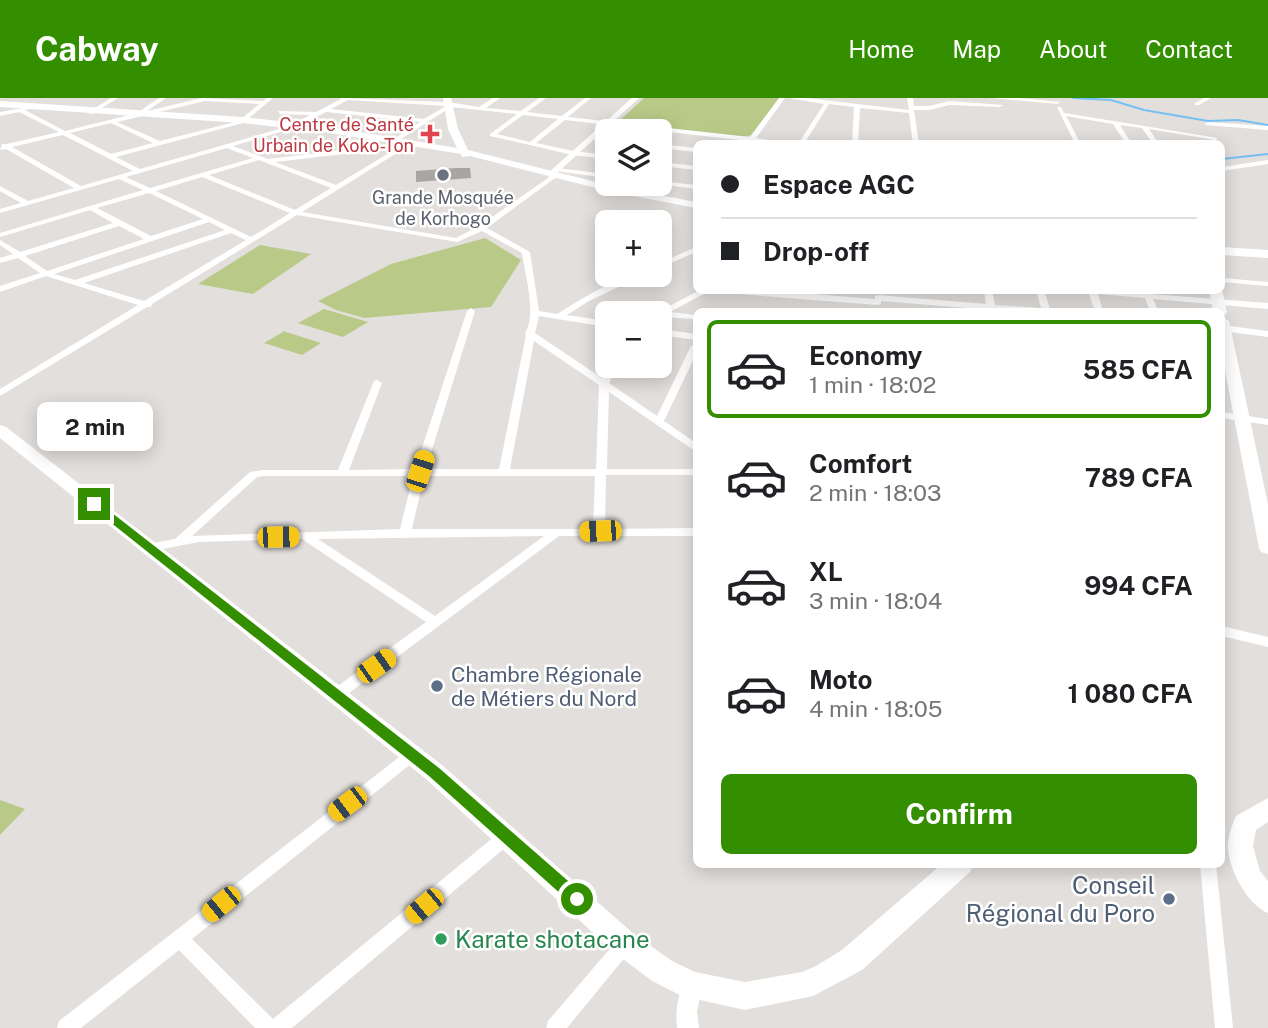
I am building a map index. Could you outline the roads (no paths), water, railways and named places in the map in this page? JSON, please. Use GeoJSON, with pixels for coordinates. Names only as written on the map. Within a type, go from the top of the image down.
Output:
{"type":"FeatureCollection","features":[{"type":"Feature","properties":{"kind":"main road"},"geometry":{"type":"LineString","coordinates":[[449,102],[453,129],[466,154]]}},
{"type":"Feature","properties":{"kind":"main road"},"geometry":{"type":"LineString","coordinates":[[0,106],[242,121],[395,140],[693,205]]}},
{"type":"Feature","properties":{"kind":"main road"},"geometry":{"type":"LineString","coordinates":[[1225,253],[1268,256]]}},
{"type":"Feature","properties":{"kind":"main road"},"geometry":{"type":"LineString","coordinates":[[1225,340],[1240,418],[1264,505],[1268,548]]}},
{"type":"Feature","properties":{"kind":"main road"},"geometry":{"type":"LineString","coordinates":[[0,430],[412,755],[507,836],[625,944],[662,971],[692,986],[745,996],[803,986],[826,976],[852,960],[956,868]]}},
{"type":"Feature","properties":{"kind":"main road"},"geometry":{"type":"LineString","coordinates":[[1268,808],[1245,824],[1231,844],[1249,877],[1268,901]]}},
{"type":"Feature","properties":{"kind":"street"},"geometry":{"type":"LineString","coordinates":[[92,111],[115,98]]}},
{"type":"Feature","properties":{"kind":"street"},"geometry":{"type":"LineString","coordinates":[[140,115],[163,98]]}},
{"type":"Feature","properties":{"kind":"street"},"geometry":{"type":"LineString","coordinates":[[111,156],[242,121],[270,98]]}},
{"type":"Feature","properties":{"kind":"street"},"geometry":{"type":"LineString","coordinates":[[0,211],[295,126],[346,98],[449,102],[595,121]]}},
{"type":"Feature","properties":{"kind":"street"},"geometry":{"type":"LineString","coordinates":[[481,108],[497,98]]}},
{"type":"Feature","properties":{"kind":"street"},"geometry":{"type":"LineString","coordinates":[[543,98],[492,135],[595,156]]}},
{"type":"Feature","properties":{"kind":"street"},"geometry":{"type":"LineString","coordinates":[[531,144],[588,98]]}},
{"type":"Feature","properties":{"kind":"street"},"geometry":{"type":"LineString","coordinates":[[613,119],[636,98]]}},
{"type":"Feature","properties":{"kind":"street"},"geometry":{"type":"LineString","coordinates":[[751,140],[782,98]]}},
{"type":"Feature","properties":{"kind":"street"},"geometry":{"type":"LineString","coordinates":[[791,98],[911,110],[948,103],[1000,105]]}},
{"type":"Feature","properties":{"kind":"street"},"geometry":{"type":"LineString","coordinates":[[911,98],[915,140]]}},
{"type":"Feature","properties":{"kind":"street"},"geometry":{"type":"LineString","coordinates":[[985,98],[1056,100],[1076,140]]}},
{"type":"Feature","properties":{"kind":"street"},"geometry":{"type":"LineString","coordinates":[[1197,104],[1208,98]]}},
{"type":"Feature","properties":{"kind":"street"},"geometry":{"type":"LineString","coordinates":[[2,145],[207,99],[263,103]]}},
{"type":"Feature","properties":{"kind":"street"},"geometry":{"type":"LineString","coordinates":[[0,235],[201,174],[263,160],[368,150],[395,140],[449,102]]}},
{"type":"Feature","properties":{"kind":"street"},"geometry":{"type":"LineString","coordinates":[[804,140],[828,102]]}},
{"type":"Feature","properties":{"kind":"street"},"geometry":{"type":"LineString","coordinates":[[855,140],[857,105]]}},
{"type":"Feature","properties":{"kind":"street"},"geometry":{"type":"LineString","coordinates":[[0,114],[26,108],[139,171]]}},
{"type":"Feature","properties":{"kind":"street"},"geometry":{"type":"LineString","coordinates":[[326,110],[424,121]]}},
{"type":"Feature","properties":{"kind":"street"},"geometry":{"type":"LineString","coordinates":[[280,111],[319,114]]}},
{"type":"Feature","properties":{"kind":"street"},"geometry":{"type":"LineString","coordinates":[[1062,114],[1212,140]]}},
{"type":"Feature","properties":{"kind":"street"},"geometry":{"type":"LineString","coordinates":[[113,122],[158,143]]}},
{"type":"Feature","properties":{"kind":"street"},"geometry":{"type":"LineString","coordinates":[[1115,122],[1126,140]]}},
{"type":"Feature","properties":{"kind":"street"},"geometry":{"type":"LineString","coordinates":[[1144,127],[1153,140]]}},
{"type":"Feature","properties":{"kind":"street"},"geometry":{"type":"LineString","coordinates":[[1216,140],[1208,127],[1268,128]]}},
{"type":"Feature","properties":{"kind":"street"},"geometry":{"type":"LineString","coordinates":[[672,131],[742,140]]}},
{"type":"Feature","properties":{"kind":"street"},"geometry":{"type":"LineString","coordinates":[[201,174],[298,213],[450,240],[463,239],[554,174],[573,153],[595,135]]}},
{"type":"Feature","properties":{"kind":"street"},"geometry":{"type":"LineString","coordinates":[[0,393],[148,305],[409,143]]}},
{"type":"Feature","properties":{"kind":"street"},"geometry":{"type":"LineString","coordinates":[[2,145],[80,188]]}},
{"type":"Feature","properties":{"kind":"street"},"geometry":{"type":"LineString","coordinates":[[227,146],[337,188]]}},
{"type":"Feature","properties":{"kind":"street"},"geometry":{"type":"LineString","coordinates":[[672,147],[693,150]]}},
{"type":"Feature","properties":{"kind":"street"},"geometry":{"type":"LineString","coordinates":[[1225,169],[1268,162]]}},
{"type":"Feature","properties":{"kind":"street"},"geometry":{"type":"LineString","coordinates":[[672,165],[693,168]]}},
{"type":"Feature","properties":{"kind":"street"},"geometry":{"type":"LineString","coordinates":[[554,174],[595,176]]}},
{"type":"Feature","properties":{"kind":"street"},"geometry":{"type":"LineString","coordinates":[[119,176],[145,191],[252,240]]}},
{"type":"Feature","properties":{"kind":"street"},"geometry":{"type":"LineString","coordinates":[[672,184],[693,187]]}},
{"type":"Feature","properties":{"kind":"street"},"geometry":{"type":"LineString","coordinates":[[0,188],[27,203]]}},
{"type":"Feature","properties":{"kind":"street"},"geometry":{"type":"LineString","coordinates":[[91,208],[150,239]]}},
{"type":"Feature","properties":{"kind":"street"},"geometry":{"type":"LineString","coordinates":[[0,289],[207,220]]}},
{"type":"Feature","properties":{"kind":"street"},"geometry":{"type":"LineString","coordinates":[[0,261],[119,223]]}},
{"type":"Feature","properties":{"kind":"street"},"geometry":{"type":"LineString","coordinates":[[482,228],[526,252],[535,313],[504,471]]}},
{"type":"Feature","properties":{"kind":"street"},"geometry":{"type":"LineString","coordinates":[[75,283],[229,231]]}},
{"type":"Feature","properties":{"kind":"street"},"geometry":{"type":"LineString","coordinates":[[0,242],[47,274],[148,305]]}},
{"type":"Feature","properties":{"kind":"street"},"geometry":{"type":"LineString","coordinates":[[672,260],[693,250]]}},
{"type":"Feature","properties":{"kind":"street"},"geometry":{"type":"LineString","coordinates":[[1225,280],[1268,284]]}},
{"type":"Feature","properties":{"kind":"street"},"geometry":{"type":"LineString","coordinates":[[558,317],[586,299],[613,287]]}},
{"type":"Feature","properties":{"kind":"street"},"geometry":{"type":"LineString","coordinates":[[672,308],[699,294]]}},
{"type":"Feature","properties":{"kind":"street"},"geometry":{"type":"LineString","coordinates":[[781,294],[1013,308]]}},
{"type":"Feature","properties":{"kind":"street"},"geometry":{"type":"LineString","coordinates":[[936,294],[937,303]]}},
{"type":"Feature","properties":{"kind":"street"},"geometry":{"type":"LineString","coordinates":[[989,294],[991,306]]}},
{"type":"Feature","properties":{"kind":"street"},"geometry":{"type":"LineString","coordinates":[[1150,294],[1199,308]]}},
{"type":"Feature","properties":{"kind":"street"},"geometry":{"type":"LineString","coordinates":[[1225,313],[1268,306]]}},
{"type":"Feature","properties":{"kind":"street"},"geometry":{"type":"LineString","coordinates":[[405,533],[420,471],[471,311]]}},
{"type":"Feature","properties":{"kind":"street"},"geometry":{"type":"LineString","coordinates":[[535,313],[595,322]]}},
{"type":"Feature","properties":{"kind":"street"},"geometry":{"type":"LineString","coordinates":[[672,315],[693,317]]}},
{"type":"Feature","properties":{"kind":"street"},"geometry":{"type":"LineString","coordinates":[[1225,316],[1268,334]]}},
{"type":"Feature","properties":{"kind":"street"},"geometry":{"type":"LineString","coordinates":[[530,332],[693,445]]}},
{"type":"Feature","properties":{"kind":"street"},"geometry":{"type":"LineString","coordinates":[[672,334],[693,337]]}},
{"type":"Feature","properties":{"kind":"street"},"geometry":{"type":"LineString","coordinates":[[659,421],[693,352]]}},
{"type":"Feature","properties":{"kind":"street"},"geometry":{"type":"LineString","coordinates":[[600,531],[604,383],[607,378]]}},
{"type":"Feature","properties":{"kind":"street"},"geometry":{"type":"LineString","coordinates":[[343,470],[376,383]]}},
{"type":"Feature","properties":{"kind":"street"},"geometry":{"type":"LineString","coordinates":[[1225,416],[1268,422]]}},
{"type":"Feature","properties":{"kind":"street"},"geometry":{"type":"LineString","coordinates":[[179,541],[254,474],[343,470],[693,472]]}},
{"type":"Feature","properties":{"kind":"street"},"geometry":{"type":"LineString","coordinates":[[147,548],[179,541],[305,536],[693,531]]}},
{"type":"Feature","properties":{"kind":"street"},"geometry":{"type":"LineString","coordinates":[[335,695],[556,533]]}},
{"type":"Feature","properties":{"kind":"street"},"geometry":{"type":"LineString","coordinates":[[305,536],[436,623]]}},
{"type":"Feature","properties":{"kind":"street"},"geometry":{"type":"LineString","coordinates":[[1225,632],[1268,642]]}},
{"type":"Feature","properties":{"kind":"street"},"geometry":{"type":"LineString","coordinates":[[66,1028],[412,755]]}},
{"type":"Feature","properties":{"kind":"street"},"geometry":{"type":"LineString","coordinates":[[277,1028],[507,836]]}},
{"type":"Feature","properties":{"kind":"street"},"geometry":{"type":"LineString","coordinates":[[1208,868],[1224,1028]]}},
{"type":"Feature","properties":{"kind":"street"},"geometry":{"type":"LineString","coordinates":[[179,938],[268,1028]]}},
{"type":"Feature","properties":{"kind":"street"},"geometry":{"type":"LineString","coordinates":[[555,1028],[625,944]]}},
{"type":"Feature","properties":{"kind":"street"},"geometry":{"type":"LineString","coordinates":[[688,1028],[687,1012],[692,986]]}},
{"type":"Feature","properties":{"kind":"waterway"},"geometry":{"type":"LineString","coordinates":[[1073,98],[1111,100],[1144,110],[1208,121],[1238,120],[1268,125]]}},
{"type":"Feature","properties":{"kind":"waterway"},"geometry":{"type":"LineString","coordinates":[[1225,159],[1268,154]]}},
{"type":"Feature","properties":{"kind":"place","name":"Centre de Santé Urbain de Koko-Ton"},"geometry":{"type":"Point","coordinates":[430,134]}},
{"type":"Feature","properties":{"kind":"place","name":"Grande Mosquée de Korhogo"},"geometry":{"type":"Point","coordinates":[443,175]}},
{"type":"Feature","properties":{"kind":"place","name":"Chambre Régionale de Métiers du Nord"},"geometry":{"type":"Point","coordinates":[437,686]}},
{"type":"Feature","properties":{"kind":"place","name":"Conseil Régional du Poro"},"geometry":{"type":"Point","coordinates":[1169,899]}},
{"type":"Feature","properties":{"kind":"place","name":"Karate shotacane"},"geometry":{"type":"Point","coordinates":[441,939]}}]}
